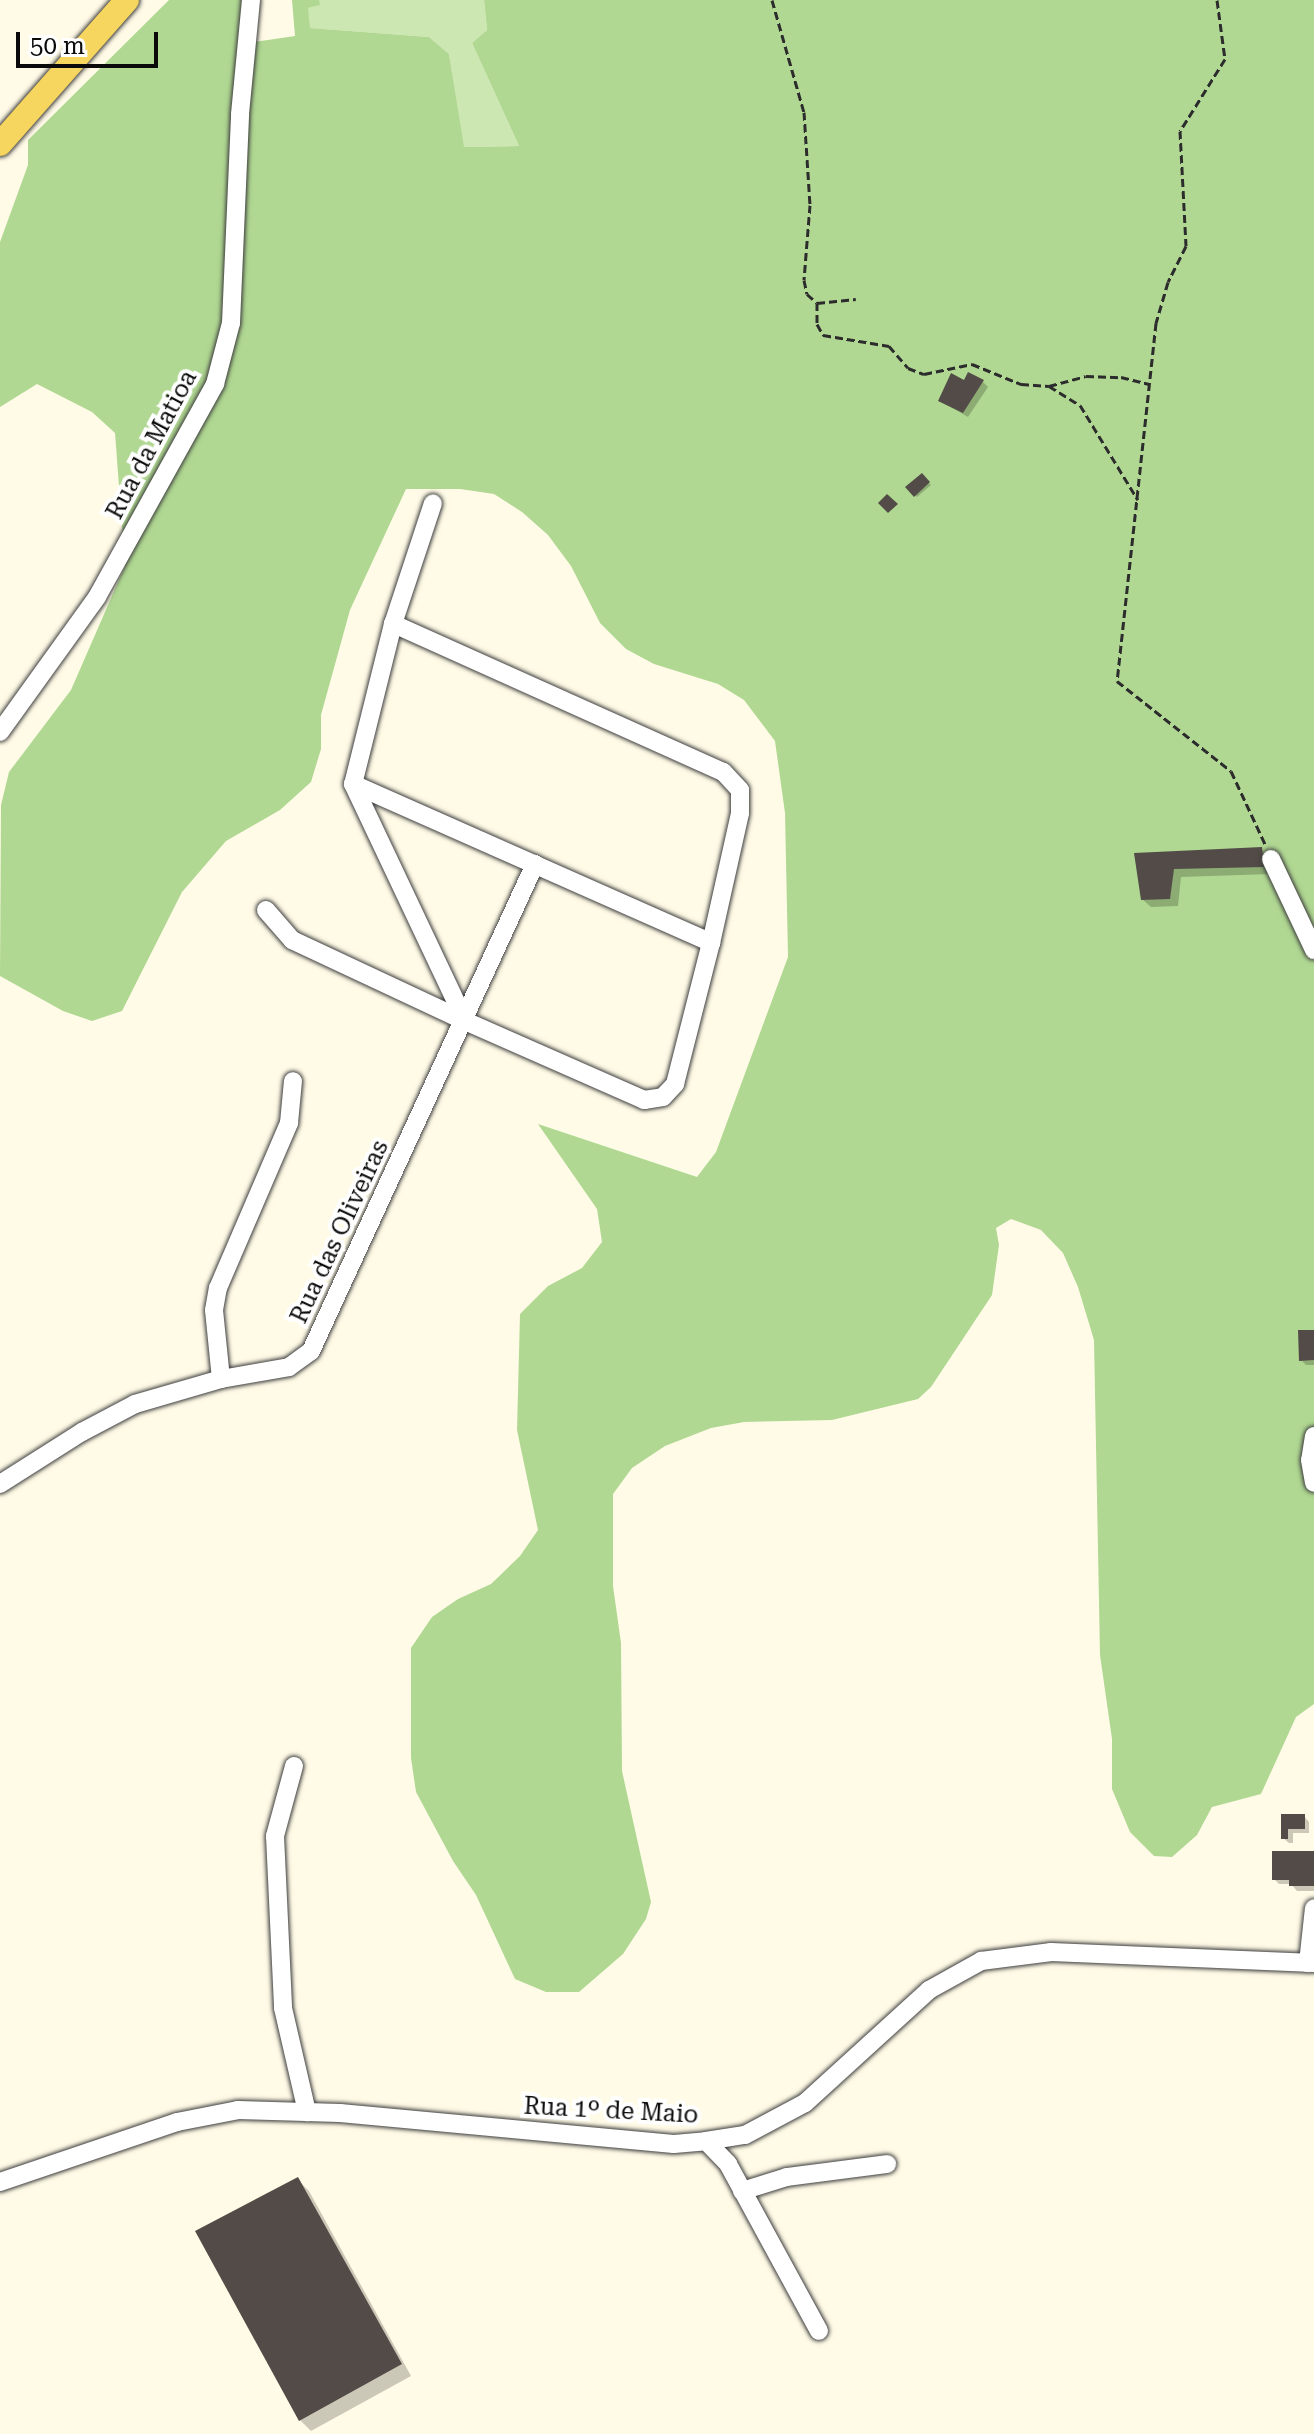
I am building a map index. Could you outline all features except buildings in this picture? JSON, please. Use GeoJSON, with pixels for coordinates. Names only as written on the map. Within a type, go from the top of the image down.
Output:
{"type":"FeatureCollection","features":[{"type":"Feature","properties":{"kind":"main road"},"geometry":{"type":"LineString","coordinates":[[0,144],[127,0]]}},
{"type":"Feature","properties":{"kind":"street","name":"Rua da Matioa"},"geometry":{"type":"LineString","coordinates":[[0,732],[97,597],[215,384],[231,323],[240,114],[251,0]]}},
{"type":"Feature","properties":{"kind":"street"},"geometry":{"type":"LineString","coordinates":[[433,503],[393,624],[353,784],[465,1021]]}},
{"type":"Feature","properties":{"kind":"street"},"geometry":{"type":"LineString","coordinates":[[266,910],[292,940],[644,1100],[663,1097],[675,1084],[740,813],[740,790],[723,772],[393,624]]}},
{"type":"Feature","properties":{"kind":"street"},"geometry":{"type":"LineString","coordinates":[[353,784],[711,943]]}},
{"type":"Feature","properties":{"kind":"street"},"geometry":{"type":"LineString","coordinates":[[1271,859],[1314,950]]}},
{"type":"Feature","properties":{"kind":"street","name":"Rua das Oliveiras"},"geometry":{"type":"LineString","coordinates":[[0,1484],[82,1432],[135,1404],[221,1379],[289,1367],[311,1351],[535,864]]}},
{"type":"Feature","properties":{"kind":"street"},"geometry":{"type":"LineString","coordinates":[[221,1379],[214,1310],[218,1288],[289,1123],[293,1081]]}},
{"type":"Feature","properties":{"kind":"street"},"geometry":{"type":"LineString","coordinates":[[1314,1436],[1310,1460],[1314,1483]]}},
{"type":"Feature","properties":{"kind":"street"},"geometry":{"type":"LineString","coordinates":[[294,1766],[275,1836],[283,2008],[307,2112]]}},
{"type":"Feature","properties":{"kind":"street"},"geometry":{"type":"LineString","coordinates":[[1311,1963],[1314,1908]]}},
{"type":"Feature","properties":{"kind":"street","name":"Rua 1º de Maio"},"geometry":{"type":"LineString","coordinates":[[0,2182],[177,2122],[238,2110],[307,2112],[674,2144],[745,2135],[805,2103],[929,1990],[981,1961],[1051,1952],[1311,1963]]}},
{"type":"Feature","properties":{"kind":"street"},"geometry":{"type":"LineString","coordinates":[[706,2141],[728,2164],[819,2331]]}},
{"type":"Feature","properties":{"kind":"street"},"geometry":{"type":"LineString","coordinates":[[742,2191],[787,2177],[887,2164]]}},
{"type":"Feature","properties":{"kind":"path"},"geometry":{"type":"LineString","coordinates":[[772,0],[804,112],[810,205],[804,280],[807,294],[817,303],[856,299]]}},
{"type":"Feature","properties":{"kind":"path"},"geometry":{"type":"LineString","coordinates":[[1217,0],[1225,59],[1180,131],[1186,246],[1168,282],[1156,323],[1117,681],[1231,771],[1271,859]]}},
{"type":"Feature","properties":{"kind":"path"},"geometry":{"type":"LineString","coordinates":[[817,303],[817,324],[823,335],[889,346],[908,368],[916,371],[939,373],[956,365],[972,364],[1021,384],[1049,386],[1086,376],[1121,377],[1149,384]]}},
{"type":"Feature","properties":{"kind":"path"},"geometry":{"type":"LineString","coordinates":[[1049,386],[1080,405],[1139,501]]}},
{"type":"Feature","properties":{"kind":"green space"},"geometry":{"type":"Polygon","coordinates":[[[169,0],[251,0],[248,43],[295,36],[292,0],[319,0],[320,5],[308,8],[310,28],[429,37],[449,54],[464,147],[519,146],[472,43],[487,30],[484,0],[1314,0],[1314,1704],[1296,1717],[1261,1794],[1212,1807],[1197,1835],[1172,1857],[1154,1856],[1130,1832],[1112,1789],[1112,1739],[1100,1655],[1094,1340],[1078,1287],[1063,1253],[1041,1230],[1011,1219],[996,1228],[999,1245],[992,1295],[931,1387],[918,1399],[832,1420],[744,1422],[711,1428],[665,1446],[632,1468],[613,1494],[613,1586],[621,1643],[622,1771],[651,1902],[646,1919],[623,1954],[579,1992],[546,1992],[515,1979],[476,1895],[453,1861],[416,1792],[411,1758],[411,1648],[432,1617],[458,1599],[491,1584],[520,1556],[538,1530],[517,1430],[520,1314],[548,1286],[582,1268],[602,1242],[597,1209],[538,1124],[697,1177],[716,1152],[788,957],[785,813],[775,741],[744,700],[718,684],[654,664],[626,649],[600,623],[571,566],[548,535],[522,512],[494,494],[460,489],[406,489],[350,610],[321,715],[321,749],[311,782],[280,810],[226,841],[182,892],[122,1011],[92,1021],[63,1011],[0,976],[1,805],[9,772],[71,690],[125,566],[115,433],[92,412],[37,384],[0,407],[0,242],[28,165],[28,140],[169,0]]]}},
{"type":"Feature","properties":{"kind":"green space"},"geometry":{"type":"Polygon","coordinates":[[[319,0],[484,0],[487,30],[472,43],[519,146],[463,147],[449,54],[429,37],[309,28],[307,8],[319,5],[319,0]]]}}]}
